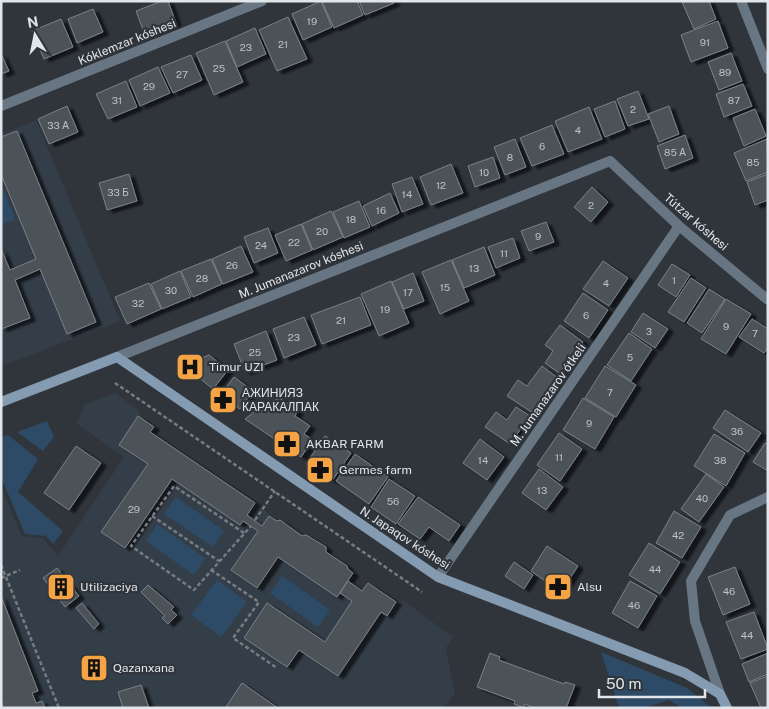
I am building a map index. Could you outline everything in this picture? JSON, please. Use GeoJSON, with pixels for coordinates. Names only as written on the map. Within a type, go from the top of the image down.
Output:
{"type":"FeatureCollection","features":[{"type":"Feature","properties":{"kind":"main road","name":"M. Jumanazarov kóshesi"},"geometry":{"type":"LineString","coordinates":[[1,402],[117,357]]}},
{"type":"Feature","properties":{"kind":"main road","name":"N. Japaqov kóshesi"},"geometry":{"type":"LineString","coordinates":[[117,357],[438,578],[685,673],[720,694],[728,708]]}},
{"type":"Feature","properties":{"kind":"street","name":"Kóklemzar kóshesi"},"geometry":{"type":"LineString","coordinates":[[1,106],[262,1]]}},
{"type":"Feature","properties":{"kind":"street"},"geometry":{"type":"LineString","coordinates":[[741,1],[768,69]]}},
{"type":"Feature","properties":{"kind":"street","name":"Tútzar kóshesi"},"geometry":{"type":"LineString","coordinates":[[610,161],[680,226],[768,300]]}},
{"type":"Feature","properties":{"kind":"street","name":"M. Jumanazarov kóshesi"},"geometry":{"type":"LineString","coordinates":[[117,357],[610,161]]}},
{"type":"Feature","properties":{"kind":"street","name":"M. Jumanazarov ótkeli"},"geometry":{"type":"LineString","coordinates":[[438,578],[680,226]]}},
{"type":"Feature","properties":{"kind":"street"},"geometry":{"type":"LineString","coordinates":[[720,694],[695,621],[691,581],[730,515],[768,497]]}},
{"type":"Feature","properties":{"kind":"path"},"geometry":{"type":"LineString","coordinates":[[115,383],[422,592]]}},
{"type":"Feature","properties":{"kind":"path"},"geometry":{"type":"LineString","coordinates":[[244,533],[174,486],[131,546],[194,590],[251,526]]}},
{"type":"Feature","properties":{"kind":"path"},"geometry":{"type":"LineString","coordinates":[[255,520],[275,491]]}},
{"type":"Feature","properties":{"kind":"path"},"geometry":{"type":"LineString","coordinates":[[152,516],[219,561]]}},
{"type":"Feature","properties":{"kind":"path"},"geometry":{"type":"LineString","coordinates":[[1,565],[59,708]]}},
{"type":"Feature","properties":{"kind":"path"},"geometry":{"type":"LineString","coordinates":[[1,578],[20,570]]}},
{"type":"Feature","properties":{"kind":"path"},"geometry":{"type":"LineString","coordinates":[[211,570],[259,602],[233,638],[277,668]]}},
{"type":"Feature","properties":{"kind":"shaded area"},"geometry":{"type":"Polygon","coordinates":[[[36,120],[120,321],[1,366],[1,134],[36,120]]]}},
{"type":"Feature","properties":{"kind":"shaded area"},"geometry":{"type":"Polygon","coordinates":[[[1,185],[15,219],[1,225],[1,185]]]}},
{"type":"Feature","properties":{"kind":"shaded area"},"geometry":{"type":"Polygon","coordinates":[[[115,393],[140,411],[139,416],[154,427],[151,433],[255,503],[269,516],[326,547],[326,552],[347,566],[353,573],[348,581],[362,591],[368,583],[396,602],[404,601],[453,637],[446,648],[455,694],[443,708],[1,708],[1,488],[22,536],[43,538],[58,556],[124,457],[77,424],[84,405],[115,393]]]}},
{"type":"Feature","properties":{"kind":"shaded area"},"geometry":{"type":"Polygon","coordinates":[[[47,421],[54,437],[43,451],[17,432],[47,421]]]}},
{"type":"Feature","properties":{"kind":"shaded area"},"geometry":{"type":"Polygon","coordinates":[[[8,435],[38,459],[18,492],[63,531],[53,544],[46,536],[25,534],[1,477],[1,437],[8,435]]]}},
{"type":"Feature","properties":{"kind":"shaded area"},"geometry":{"type":"Polygon","coordinates":[[[176,497],[224,531],[213,547],[164,514],[176,497]]]}},
{"type":"Feature","properties":{"kind":"shaded area"},"geometry":{"type":"Polygon","coordinates":[[[157,524],[205,558],[194,575],[146,541],[157,524]]]}},
{"type":"Feature","properties":{"kind":"shaded area"},"geometry":{"type":"Polygon","coordinates":[[[282,576],[330,610],[318,627],[270,593],[282,576]]]}},
{"type":"Feature","properties":{"kind":"shaded area"},"geometry":{"type":"Polygon","coordinates":[[[217,580],[247,602],[221,637],[191,615],[217,580]]]}},
{"type":"Feature","properties":{"kind":"shaded area"},"geometry":{"type":"Polygon","coordinates":[[[601,652],[687,688],[712,708],[683,708],[668,700],[644,708],[619,708],[601,652]]]}},
{"type":"Feature","properties":{"kind":"building"},"geometry":{"type":"Polygon","coordinates":[[[162,1],[168,1],[176,23],[145,35],[136,11],[162,1]]]}},
{"type":"Feature","properties":{"kind":"building"},"geometry":{"type":"Polygon","coordinates":[[[321,1],[332,27],[303,40],[292,14],[321,1]]]}},
{"type":"Feature","properties":{"kind":"building"},"geometry":{"type":"Polygon","coordinates":[[[357,1],[363,15],[334,28],[322,2],[357,1]]]}},
{"type":"Feature","properties":{"kind":"building"},"geometry":{"type":"Polygon","coordinates":[[[359,1],[394,1],[394,3],[365,15],[359,1]]]}},
{"type":"Feature","properties":{"kind":"building"},"geometry":{"type":"Polygon","coordinates":[[[709,1],[716,19],[694,29],[682,2],[709,1]]]}},
{"type":"Feature","properties":{"kind":"building"},"geometry":{"type":"Polygon","coordinates":[[[93,9],[103,32],[77,43],[68,19],[93,9]]]}},
{"type":"Feature","properties":{"kind":"building"},"geometry":{"type":"Polygon","coordinates":[[[288,17],[307,59],[277,71],[259,30],[288,17]]]}},
{"type":"Feature","properties":{"kind":"building"},"geometry":{"type":"Polygon","coordinates":[[[61,19],[73,47],[44,59],[32,31],[61,19]]]}},
{"type":"Feature","properties":{"kind":"building"},"geometry":{"type":"Polygon","coordinates":[[[718,21],[728,48],[691,62],[681,35],[718,21]]]}},
{"type":"Feature","properties":{"kind":"building"},"geometry":{"type":"Polygon","coordinates":[[[255,28],[266,54],[237,67],[226,41],[255,28]]]}},
{"type":"Feature","properties":{"kind":"building"},"geometry":{"type":"Polygon","coordinates":[[[225,41],[243,82],[214,95],[196,53],[225,41]]]}},
{"type":"Feature","properties":{"kind":"building"},"geometry":{"type":"Polygon","coordinates":[[[731,53],[742,81],[719,90],[708,62],[731,53]]]}},
{"type":"Feature","properties":{"kind":"building"},"geometry":{"type":"Polygon","coordinates":[[[1,54],[9,71],[1,74],[1,54]]]}},
{"type":"Feature","properties":{"kind":"building"},"geometry":{"type":"Polygon","coordinates":[[[191,55],[202,80],[173,93],[161,67],[191,55]]]}},
{"type":"Feature","properties":{"kind":"building"},"geometry":{"type":"Polygon","coordinates":[[[158,67],[170,93],[140,106],[129,80],[158,67]]]}},
{"type":"Feature","properties":{"kind":"building"},"geometry":{"type":"Polygon","coordinates":[[[126,81],[137,107],[108,119],[96,94],[126,81]]]}},
{"type":"Feature","properties":{"kind":"building"},"geometry":{"type":"Polygon","coordinates":[[[743,84],[752,106],[724,117],[716,94],[743,84]]]}},
{"type":"Feature","properties":{"kind":"building"},"geometry":{"type":"Polygon","coordinates":[[[638,91],[649,119],[628,126],[617,99],[638,91]]]}},
{"type":"Feature","properties":{"kind":"building"},"geometry":{"type":"Polygon","coordinates":[[[615,101],[625,129],[605,137],[594,109],[615,101]]]}},
{"type":"Feature","properties":{"kind":"building"},"geometry":{"type":"Polygon","coordinates":[[[67,106],[78,132],[49,144],[38,119],[67,106]]]}},
{"type":"Feature","properties":{"kind":"building"},"geometry":{"type":"Polygon","coordinates":[[[669,106],[679,134],[659,142],[648,114],[669,106]]]}},
{"type":"Feature","properties":{"kind":"building"},"geometry":{"type":"Polygon","coordinates":[[[589,107],[602,139],[568,152],[555,121],[589,107]]]}},
{"type":"Feature","properties":{"kind":"building"},"geometry":{"type":"Polygon","coordinates":[[[755,109],[766,136],[744,146],[733,118],[755,109]]]}},
{"type":"Feature","properties":{"kind":"building"},"geometry":{"type":"Polygon","coordinates":[[[552,125],[564,154],[532,166],[520,138],[552,125]]]}},
{"type":"Feature","properties":{"kind":"building"},"geometry":{"type":"Polygon","coordinates":[[[17,131],[96,322],[67,334],[40,269],[15,280],[30,318],[1,329],[1,249],[10,270],[36,259],[1,174],[1,137],[17,131]]]}},
{"type":"Feature","properties":{"kind":"building"},"geometry":{"type":"Polygon","coordinates":[[[685,135],[693,158],[665,169],[657,146],[685,135]]]}},
{"type":"Feature","properties":{"kind":"building"},"geometry":{"type":"Polygon","coordinates":[[[515,139],[526,167],[505,175],[494,147],[515,139]]]}},
{"type":"Feature","properties":{"kind":"building"},"geometry":{"type":"Polygon","coordinates":[[[767,139],[768,172],[746,181],[734,153],[767,139]]]}},
{"type":"Feature","properties":{"kind":"building"},"geometry":{"type":"Polygon","coordinates":[[[493,157],[500,178],[475,187],[468,166],[493,157]]]}},
{"type":"Feature","properties":{"kind":"building"},"geometry":{"type":"Polygon","coordinates":[[[451,164],[463,193],[431,205],[420,177],[451,164]]]}},
{"type":"Feature","properties":{"kind":"building"},"geometry":{"type":"Polygon","coordinates":[[[129,174],[137,201],[107,210],[99,183],[129,174]]]}},
{"type":"Feature","properties":{"kind":"building"},"geometry":{"type":"Polygon","coordinates":[[[768,174],[768,200],[755,205],[747,182],[768,174]]]}},
{"type":"Feature","properties":{"kind":"building"},"geometry":{"type":"Polygon","coordinates":[[[412,177],[423,204],[402,212],[392,184],[412,177]]]}},
{"type":"Feature","properties":{"kind":"building"},"geometry":{"type":"Polygon","coordinates":[[[592,187],[608,202],[591,222],[574,207],[592,187]]]}},
{"type":"Feature","properties":{"kind":"building"},"geometry":{"type":"Polygon","coordinates":[[[390,193],[399,213],[372,226],[363,206],[390,193]]]}},
{"type":"Feature","properties":{"kind":"building"},"geometry":{"type":"Polygon","coordinates":[[[359,201],[370,227],[344,238],[333,212],[359,201]]]}},
{"type":"Feature","properties":{"kind":"building"},"geometry":{"type":"Polygon","coordinates":[[[331,211],[343,237],[313,250],[302,224],[331,211]]]}},
{"type":"Feature","properties":{"kind":"building"},"geometry":{"type":"Polygon","coordinates":[[[546,222],[554,242],[529,251],[521,231],[546,222]]]}},
{"type":"Feature","properties":{"kind":"building"},"geometry":{"type":"Polygon","coordinates":[[[301,224],[312,250],[286,261],[275,235],[301,224]]]}},
{"type":"Feature","properties":{"kind":"building"},"geometry":{"type":"Polygon","coordinates":[[[268,228],[278,253],[254,263],[244,237],[268,228]]]}},
{"type":"Feature","properties":{"kind":"building"},"geometry":{"type":"Polygon","coordinates":[[[513,238],[520,258],[496,268],[488,247],[513,238]]]}},
{"type":"Feature","properties":{"kind":"building"},"geometry":{"type":"Polygon","coordinates":[[[241,246],[253,272],[223,284],[212,259],[241,246]]]}},
{"type":"Feature","properties":{"kind":"building"},"geometry":{"type":"Polygon","coordinates":[[[484,247],[495,275],[464,288],[452,260],[484,247]]]}},
{"type":"Feature","properties":{"kind":"building"},"geometry":{"type":"Polygon","coordinates":[[[211,259],[222,284],[193,297],[181,271],[211,259]]]}},
{"type":"Feature","properties":{"kind":"building"},"geometry":{"type":"Polygon","coordinates":[[[451,260],[469,301],[440,314],[422,272],[451,260]]]}},
{"type":"Feature","properties":{"kind":"building"},"geometry":{"type":"Polygon","coordinates":[[[603,261],[628,278],[609,306],[583,289],[603,261]]]}},
{"type":"Feature","properties":{"kind":"building"},"geometry":{"type":"Polygon","coordinates":[[[672,264],[690,275],[676,297],[658,285],[672,264]]]}},
{"type":"Feature","properties":{"kind":"building"},"geometry":{"type":"Polygon","coordinates":[[[180,271],[191,297],[162,309],[151,284],[180,271]]]}},
{"type":"Feature","properties":{"kind":"building"},"geometry":{"type":"Polygon","coordinates":[[[413,273],[424,301],[404,309],[392,282],[413,273]]]}},
{"type":"Feature","properties":{"kind":"building"},"geometry":{"type":"Polygon","coordinates":[[[691,278],[706,288],[684,322],[668,312],[691,278]]]}},
{"type":"Feature","properties":{"kind":"building"},"geometry":{"type":"Polygon","coordinates":[[[391,281],[409,323],[379,336],[361,294],[391,281]]]}},
{"type":"Feature","properties":{"kind":"building"},"geometry":{"type":"Polygon","coordinates":[[[149,283],[161,309],[127,324],[115,297],[149,283]]]}},
{"type":"Feature","properties":{"kind":"building"},"geometry":{"type":"Polygon","coordinates":[[[709,289],[725,299],[702,333],[687,323],[709,289]]]}},
{"type":"Feature","properties":{"kind":"building"},"geometry":{"type":"Polygon","coordinates":[[[583,293],[608,310],[589,338],[564,321],[583,293]]]}},
{"type":"Feature","properties":{"kind":"building"},"geometry":{"type":"Polygon","coordinates":[[[360,297],[371,325],[322,344],[311,315],[360,297]]]}},
{"type":"Feature","properties":{"kind":"building"},"geometry":{"type":"Polygon","coordinates":[[[726,299],[751,314],[726,354],[701,339],[726,299]]]}},
{"type":"Feature","properties":{"kind":"building"},"geometry":{"type":"Polygon","coordinates":[[[643,313],[668,329],[655,348],[631,332],[643,313]]]}},
{"type":"Feature","properties":{"kind":"building"},"geometry":{"type":"Polygon","coordinates":[[[304,317],[316,345],[284,358],[273,329],[304,317]]]}},
{"type":"Feature","properties":{"kind":"building"},"geometry":{"type":"Polygon","coordinates":[[[752,319],[768,329],[768,348],[764,353],[739,337],[752,319]]]}},
{"type":"Feature","properties":{"kind":"building"},"geometry":{"type":"Polygon","coordinates":[[[560,325],[583,342],[559,373],[545,363],[553,351],[545,345],[560,325]]]}},
{"type":"Feature","properties":{"kind":"building"},"geometry":{"type":"Polygon","coordinates":[[[266,331],[277,360],[245,372],[234,344],[266,331]]]}},
{"type":"Feature","properties":{"kind":"building"},"geometry":{"type":"Polygon","coordinates":[[[629,333],[652,349],[631,381],[607,365],[629,333]]]}},
{"type":"Feature","properties":{"kind":"building"},"geometry":{"type":"Polygon","coordinates":[[[209,355],[228,370],[213,389],[183,365],[209,355]]]}},
{"type":"Feature","properties":{"kind":"building"},"geometry":{"type":"Polygon","coordinates":[[[542,366],[558,378],[533,413],[507,396],[518,380],[527,386],[542,366]]]}},
{"type":"Feature","properties":{"kind":"building"},"geometry":{"type":"Polygon","coordinates":[[[605,366],[636,385],[616,417],[585,398],[605,366]]]}},
{"type":"Feature","properties":{"kind":"building"},"geometry":{"type":"Polygon","coordinates":[[[234,377],[253,391],[240,409],[221,394],[234,377]]]}},
{"type":"Feature","properties":{"kind":"building"},"geometry":{"type":"Polygon","coordinates":[[[279,398],[298,410],[295,416],[310,426],[304,434],[313,440],[301,457],[245,419],[263,405],[265,406],[279,398]]]}},
{"type":"Feature","properties":{"kind":"building"},"geometry":{"type":"Polygon","coordinates":[[[583,398],[614,417],[595,449],[563,430],[583,398]]]}},
{"type":"Feature","properties":{"kind":"building"},"geometry":{"type":"Polygon","coordinates":[[[516,407],[530,416],[510,444],[485,427],[496,412],[507,420],[516,407]]]}},
{"type":"Feature","properties":{"kind":"building"},"geometry":{"type":"Polygon","coordinates":[[[725,410],[761,433],[748,452],[713,428],[725,410]]]}},
{"type":"Feature","properties":{"kind":"building"},"geometry":{"type":"Polygon","coordinates":[[[138,416],[154,427],[150,432],[255,503],[247,515],[262,526],[269,516],[277,521],[280,520],[302,536],[306,535],[326,547],[326,552],[347,566],[353,573],[337,597],[278,557],[257,588],[231,570],[258,531],[243,521],[240,525],[172,479],[125,548],[101,532],[148,464],[119,445],[138,416]]]}},
{"type":"Feature","properties":{"kind":"building"},"geometry":{"type":"Polygon","coordinates":[[[559,433],[582,449],[560,481],[537,465],[559,433]]]}},
{"type":"Feature","properties":{"kind":"building"},"geometry":{"type":"Polygon","coordinates":[[[714,434],[745,453],[726,486],[694,466],[714,434]]]}},
{"type":"Feature","properties":{"kind":"building"},"geometry":{"type":"Polygon","coordinates":[[[325,436],[351,453],[332,481],[306,464],[325,436]]]}},
{"type":"Feature","properties":{"kind":"building"},"geometry":{"type":"Polygon","coordinates":[[[480,439],[504,457],[487,480],[463,463],[480,439]]]}},
{"type":"Feature","properties":{"kind":"building"},"geometry":{"type":"Polygon","coordinates":[[[765,443],[768,444],[768,471],[753,462],[765,443]]]}},
{"type":"Feature","properties":{"kind":"building"},"geometry":{"type":"Polygon","coordinates":[[[76,446],[101,463],[69,510],[44,493],[76,446]]]}},
{"type":"Feature","properties":{"kind":"building"},"geometry":{"type":"Polygon","coordinates":[[[355,454],[388,477],[369,504],[336,481],[355,454]]]}},
{"type":"Feature","properties":{"kind":"building"},"geometry":{"type":"Polygon","coordinates":[[[539,469],[563,487],[546,510],[522,493],[539,469]]]}},
{"type":"Feature","properties":{"kind":"building"},"geometry":{"type":"Polygon","coordinates":[[[706,474],[724,487],[699,522],[681,509],[706,474]]]}},
{"type":"Feature","properties":{"kind":"building"},"geometry":{"type":"Polygon","coordinates":[[[389,479],[415,496],[396,524],[371,507],[389,479]]]}},
{"type":"Feature","properties":{"kind":"building"},"geometry":{"type":"Polygon","coordinates":[[[418,497],[460,525],[449,541],[429,527],[420,539],[398,524],[418,497]]]}},
{"type":"Feature","properties":{"kind":"building"},"geometry":{"type":"Polygon","coordinates":[[[674,511],[701,527],[682,558],[656,543],[674,511]]]}},
{"type":"Feature","properties":{"kind":"building"},"geometry":{"type":"Polygon","coordinates":[[[649,543],[680,562],[660,594],[629,575],[649,543]]]}},
{"type":"Feature","properties":{"kind":"building"},"geometry":{"type":"Polygon","coordinates":[[[547,546],[578,566],[561,592],[531,571],[547,546]]]}},
{"type":"Feature","properties":{"kind":"building"},"geometry":{"type":"Polygon","coordinates":[[[514,562],[533,575],[524,589],[505,576],[514,562]]]}},
{"type":"Feature","properties":{"kind":"building"},"geometry":{"type":"Polygon","coordinates":[[[735,567],[750,604],[723,615],[708,577],[735,567]]]}},
{"type":"Feature","properties":{"kind":"building","name":"Utilizaciya"},"geometry":{"type":"Polygon","coordinates":[[[57,568],[79,596],[65,607],[43,578],[57,568]]]}},
{"type":"Feature","properties":{"kind":"building"},"geometry":{"type":"Polygon","coordinates":[[[348,581],[362,591],[368,583],[396,602],[387,616],[381,612],[338,676],[299,650],[287,667],[244,638],[267,603],[325,642],[352,601],[340,593],[348,581]]]}},
{"type":"Feature","properties":{"kind":"building"},"geometry":{"type":"Polygon","coordinates":[[[630,581],[657,596],[638,628],[612,613],[630,581]]]}},
{"type":"Feature","properties":{"kind":"building"},"geometry":{"type":"Polygon","coordinates":[[[148,585],[174,607],[171,610],[177,615],[168,624],[162,618],[165,616],[141,592],[148,585]]]}},
{"type":"Feature","properties":{"kind":"building"},"geometry":{"type":"Polygon","coordinates":[[[1,596],[38,691],[32,693],[36,703],[42,701],[45,708],[3,708],[1,697],[1,596]]]}},
{"type":"Feature","properties":{"kind":"building"},"geometry":{"type":"Polygon","coordinates":[[[82,603],[99,624],[94,629],[76,608],[82,603]]]}},
{"type":"Feature","properties":{"kind":"building"},"geometry":{"type":"Polygon","coordinates":[[[754,612],[768,649],[741,659],[726,622],[754,612]]]}},
{"type":"Feature","properties":{"kind":"building"},"geometry":{"type":"Polygon","coordinates":[[[490,653],[500,657],[499,660],[564,684],[565,682],[575,685],[566,708],[534,708],[525,704],[524,708],[514,704],[515,701],[477,687],[490,653]]]}},
{"type":"Feature","properties":{"kind":"building"},"geometry":{"type":"Polygon","coordinates":[[[768,653],[768,674],[749,682],[742,664],[768,653]]]}},
{"type":"Feature","properties":{"kind":"building","name":"Qazanxana"},"geometry":{"type":"Polygon","coordinates":[[[95,659],[102,673],[92,677],[86,663],[95,659]]]}},
{"type":"Feature","properties":{"kind":"building"},"geometry":{"type":"Polygon","coordinates":[[[768,676],[768,707],[761,708],[750,683],[768,676]]]}},
{"type":"Feature","properties":{"kind":"building"},"geometry":{"type":"Polygon","coordinates":[[[242,683],[278,708],[226,707],[242,683]]]}},
{"type":"Feature","properties":{"kind":"building"},"geometry":{"type":"Polygon","coordinates":[[[141,685],[149,708],[123,708],[118,692],[141,685]]]}},
{"type":"Feature","properties":{"kind":"place","name":"Timur UZI"},"geometry":{"type":"Point","coordinates":[190,367]}},
{"type":"Feature","properties":{"kind":"place","name":"АЖИНИЯЗ КАРАКАЛПАК"},"geometry":{"type":"Point","coordinates":[223,400]}},
{"type":"Feature","properties":{"kind":"place","name":"AKBAR FARM"},"geometry":{"type":"Point","coordinates":[287,444]}},
{"type":"Feature","properties":{"kind":"place","name":"Germes farm"},"geometry":{"type":"Point","coordinates":[320,470]}},
{"type":"Feature","properties":{"kind":"place","name":"Utilizaciya"},"geometry":{"type":"Point","coordinates":[61,587]}},
{"type":"Feature","properties":{"kind":"place","name":"Alsu"},"geometry":{"type":"Point","coordinates":[558,587]}},
{"type":"Feature","properties":{"kind":"place","name":"Qazanxana"},"geometry":{"type":"Point","coordinates":[94,668]}}]}
